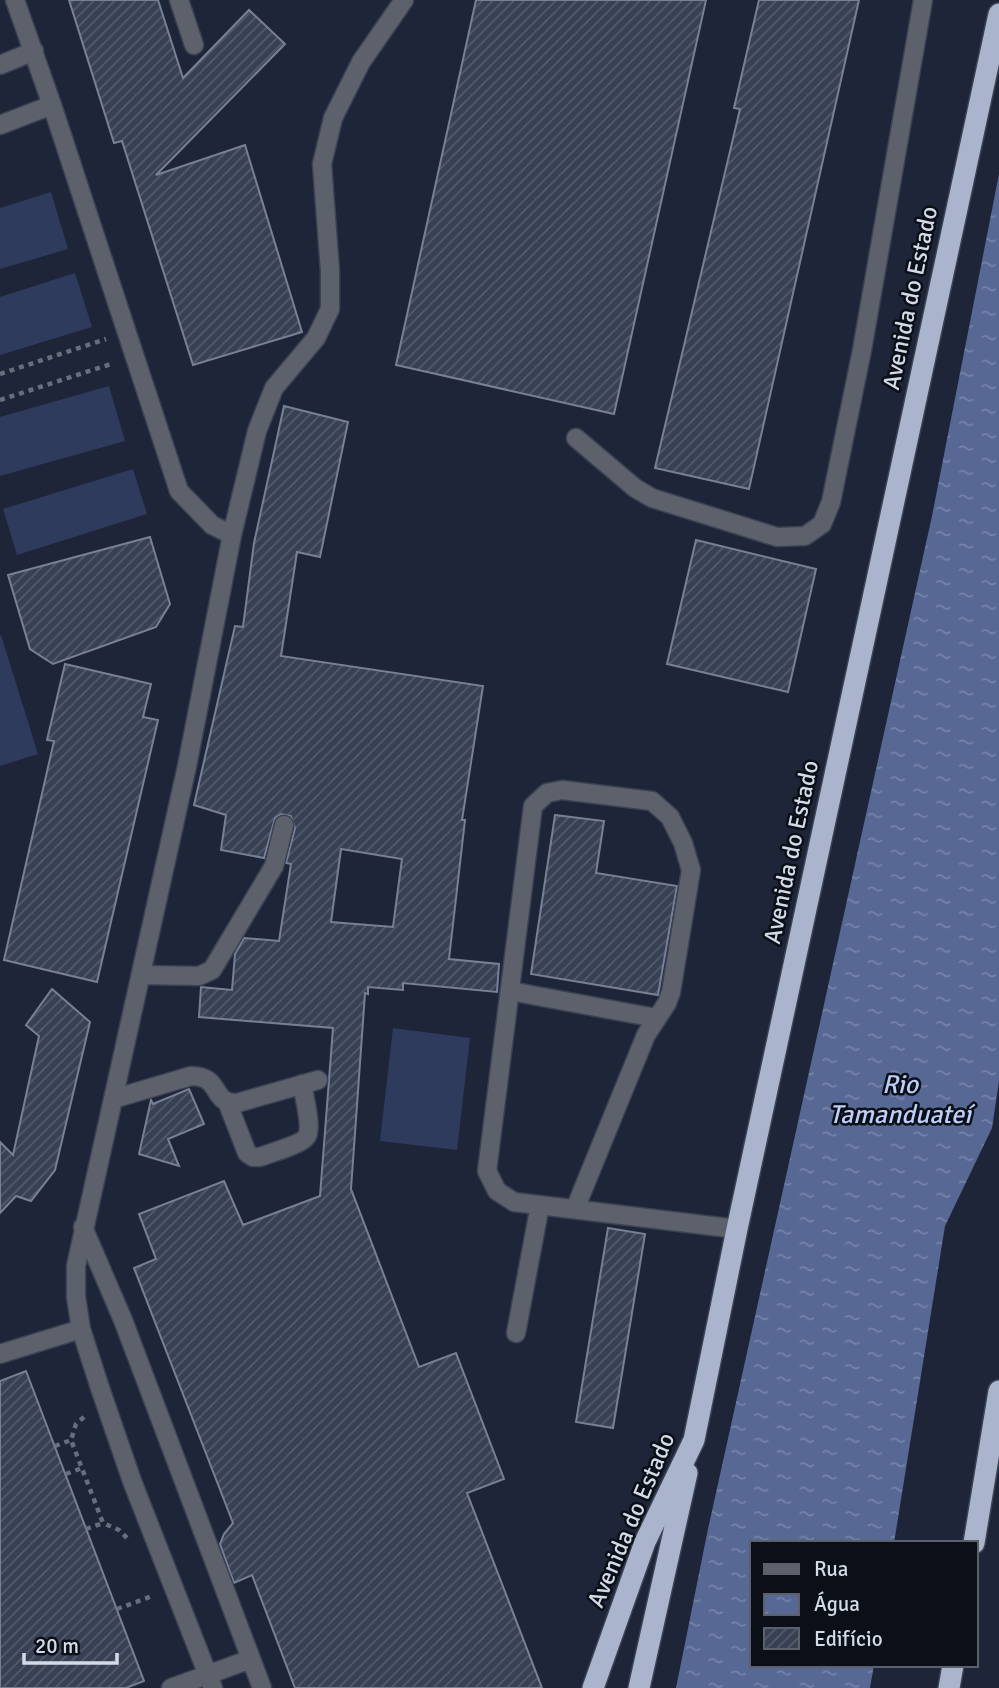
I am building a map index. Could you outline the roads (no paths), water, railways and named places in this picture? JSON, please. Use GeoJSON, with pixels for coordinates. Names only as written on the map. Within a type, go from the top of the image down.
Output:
{"type":"FeatureCollection","features":[{"type":"Feature","properties":{"kind":"highway","name":"Avenida do Estado"},"geometry":{"type":"LineString","coordinates":[[593,1688],[645,1542],[694,1440],[999,14]]}},
{"type":"Feature","properties":{"kind":"highway"},"geometry":{"type":"LineString","coordinates":[[974,1541],[999,1391]]}},
{"type":"Feature","properties":{"kind":"highway"},"geometry":{"type":"LineString","coordinates":[[639,1688],[694,1440]]}},
{"type":"Feature","properties":{"kind":"highway"},"geometry":{"type":"LineString","coordinates":[[949,1688],[953,1667]]}},
{"type":"Feature","properties":{"kind":"lane"},"geometry":{"type":"LineString","coordinates":[[15,0],[179,491],[212,525],[232,535]]}},
{"type":"Feature","properties":{"kind":"lane"},"geometry":{"type":"LineString","coordinates":[[179,0],[194,45]]}},
{"type":"Feature","properties":{"kind":"lane"},"geometry":{"type":"LineString","coordinates":[[210,1681],[136,1493],[81,1329],[76,1297],[76,1266],[187,766],[232,535],[257,431],[274,388],[316,338],[330,309],[322,164],[333,118],[361,62],[404,0]]}},
{"type":"Feature","properties":{"kind":"lane"},"geometry":{"type":"LineString","coordinates":[[576,438],[635,488],[652,498],[777,537],[805,536],[822,524],[831,502],[862,350],[923,0]]}},
{"type":"Feature","properties":{"kind":"lane"},"geometry":{"type":"LineString","coordinates":[[0,65],[34,51]]}},
{"type":"Feature","properties":{"kind":"lane"},"geometry":{"type":"LineString","coordinates":[[0,125],[52,105]]}},
{"type":"Feature","properties":{"kind":"lane"},"geometry":{"type":"LineString","coordinates":[[575,1209],[646,1035],[671,992],[691,870],[683,843],[670,817],[652,801],[562,790],[547,793],[534,806],[487,1171],[497,1191],[514,1202],[737,1229]]}},
{"type":"Feature","properties":{"kind":"lane"},"geometry":{"type":"LineString","coordinates":[[141,975],[199,976],[212,970],[274,866],[284,825]]}},
{"type":"Feature","properties":{"kind":"lane"},"geometry":{"type":"LineString","coordinates":[[510,991],[656,1018]]}},
{"type":"Feature","properties":{"kind":"lane"},"geometry":{"type":"LineString","coordinates":[[113,1099],[191,1076],[202,1076],[211,1080],[222,1100],[228,1104],[237,1104],[310,1082],[307,1136],[301,1141],[260,1157],[253,1157],[247,1153],[228,1104]]}},
{"type":"Feature","properties":{"kind":"lane"},"geometry":{"type":"LineString","coordinates":[[516,1333],[540,1205]]}},
{"type":"Feature","properties":{"kind":"lane"},"geometry":{"type":"LineString","coordinates":[[83,1227],[123,1320],[262,1688]]}},
{"type":"Feature","properties":{"kind":"lane"},"geometry":{"type":"LineString","coordinates":[[0,1354],[81,1329]]}},
{"type":"Feature","properties":{"kind":"lane"},"geometry":{"type":"LineString","coordinates":[[171,1688],[210,1681],[251,1659]]}},
{"type":"Feature","properties":{"kind":"water","name":"Rio Tamanduateí"},"geometry":{"type":"Polygon","coordinates":[[[999,174],[999,1081],[992,1128],[945,1226],[894,1541],[750,1541],[750,1667],[874,1667],[870,1688],[676,1688],[708,1529],[932,516],[999,174]]]}}]}
